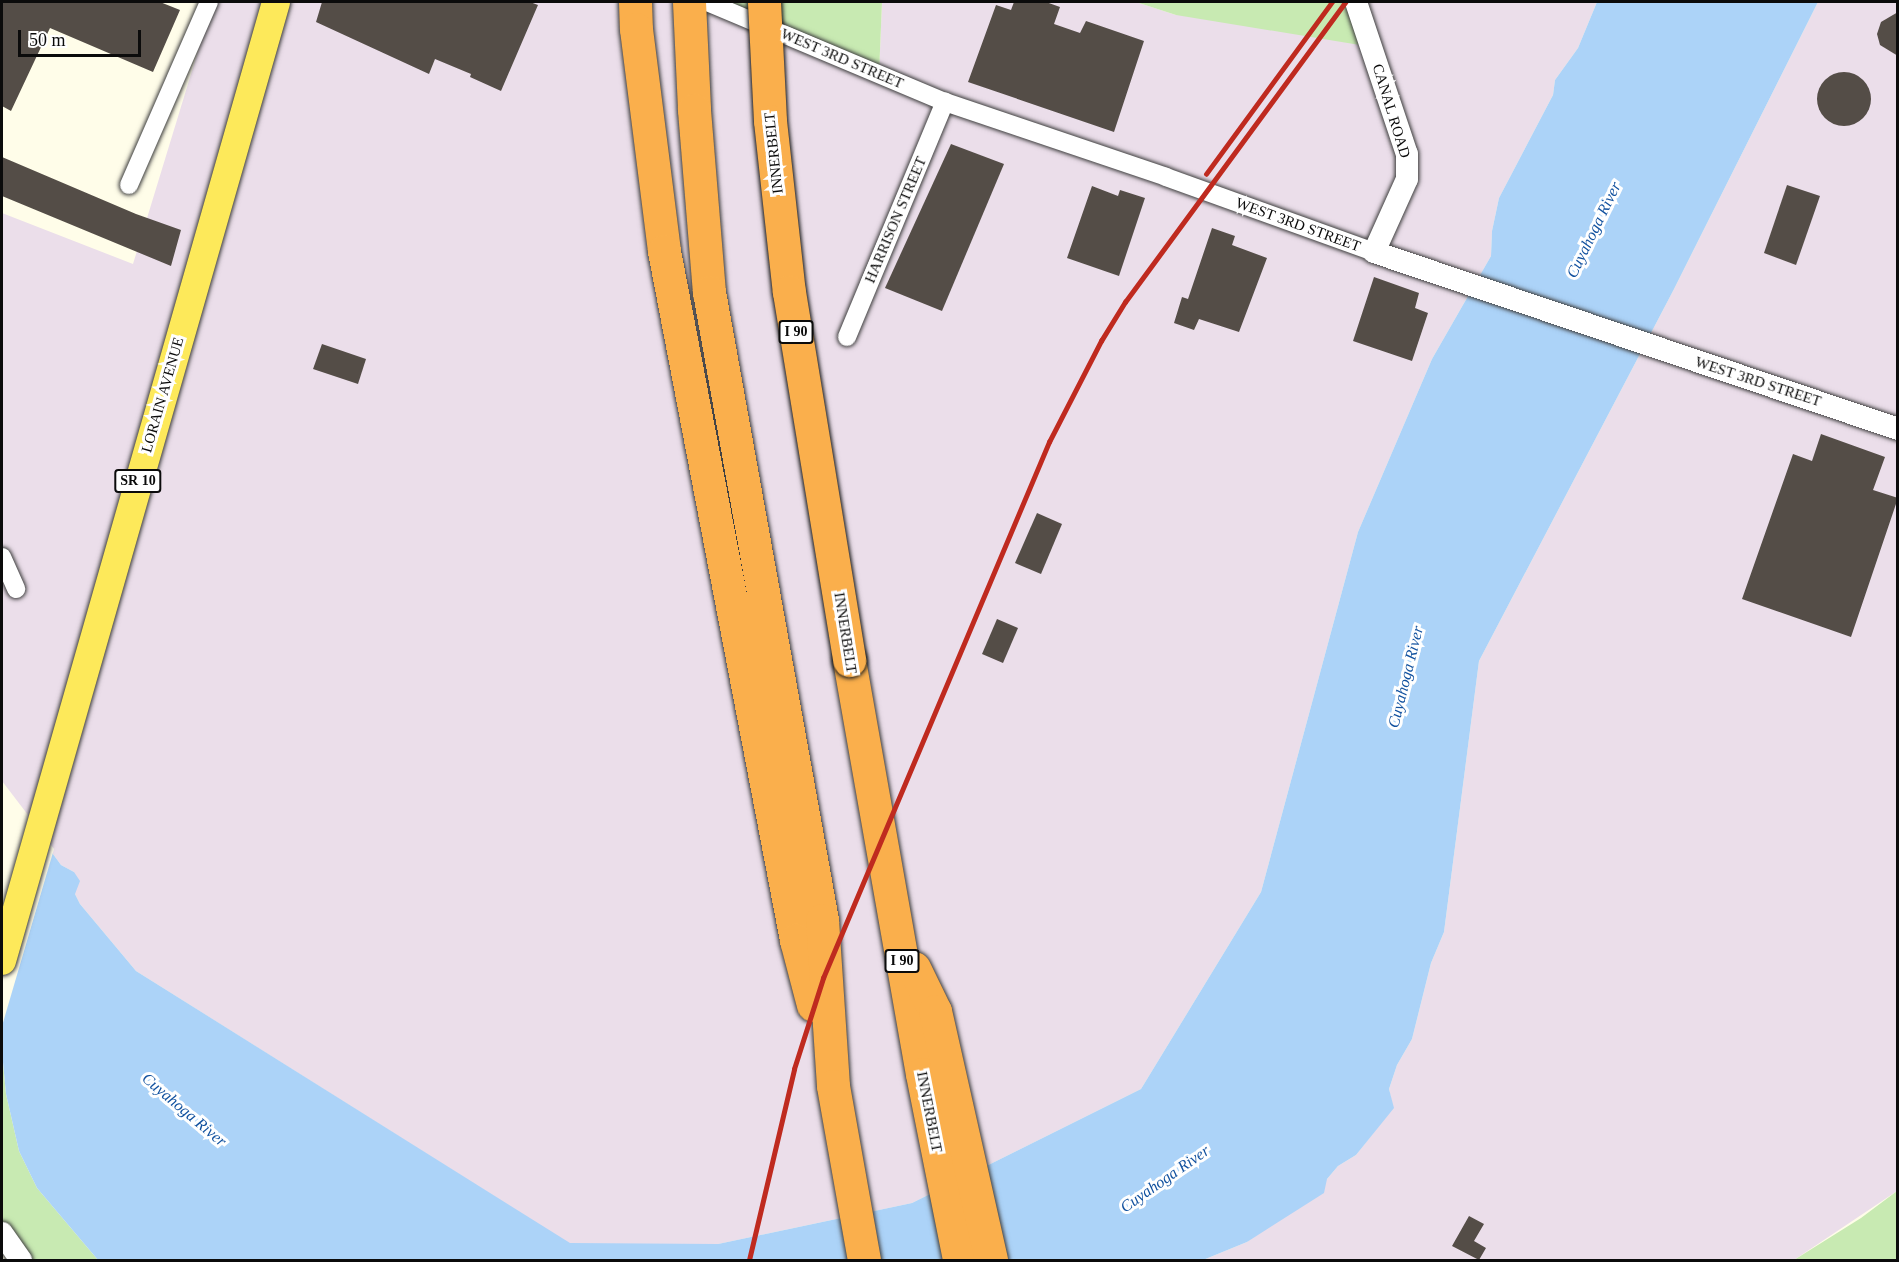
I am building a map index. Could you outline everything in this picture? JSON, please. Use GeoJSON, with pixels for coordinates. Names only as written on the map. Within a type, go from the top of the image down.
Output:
{"type":"FeatureCollection","features":[{"type":"Feature","properties":{"kind":"highway"},"geometry":{"type":"LineString","coordinates":[[635,2],[636,29],[664,251],[796,940],[833,1086],[864,1260]]}},
{"type":"Feature","properties":{"kind":"highway"},"geometry":{"type":"LineString","coordinates":[[667,2],[680,108],[700,185]]}},
{"type":"Feature","properties":{"kind":"highway"},"geometry":{"type":"LineString","coordinates":[[689,2],[700,185],[711,303],[822,920],[833,1086]]}},
{"type":"Feature","properties":{"kind":"highway","name":"INNERBELT"},"geometry":{"type":"LineString","coordinates":[[764,2],[770,121],[789,292],[849,660],[922,1074],[959,1260]]}},
{"type":"Feature","properties":{"kind":"highway"},"geometry":{"type":"LineString","coordinates":[[898,936],[936,1011],[992,1260]]}},
{"type":"Feature","properties":{"kind":"main road","name":"LORAIN AVENUE"},"geometry":{"type":"LineString","coordinates":[[2,961],[276,2]]}},
{"type":"Feature","properties":{"kind":"street"},"geometry":{"type":"LineString","coordinates":[[129,185],[208,2]]}},
{"type":"Feature","properties":{"kind":"street","name":"WEST 3RD STREET"},"geometry":{"type":"LineString","coordinates":[[707,2],[945,102],[1166,177],[1455,281],[1898,429]]}},
{"type":"Feature","properties":{"kind":"street","name":"CANAL ROAD"},"geometry":{"type":"LineString","coordinates":[[1360,12],[1407,154],[1407,179],[1374,252]]}},
{"type":"Feature","properties":{"kind":"street","name":"HARRISON STREET"},"geometry":{"type":"LineString","coordinates":[[847,337],[945,102]]}},
{"type":"Feature","properties":{"kind":"street"},"geometry":{"type":"LineString","coordinates":[[2,557],[16,589]]}},
{"type":"Feature","properties":{"kind":"street"},"geometry":{"type":"LineString","coordinates":[[2,1233],[21,1260]]}},
{"type":"Feature","properties":{"kind":"shaded area"},"geometry":{"type":"Polygon","coordinates":[[[213,2],[707,2],[879,74],[882,2],[1136,2],[1176,15],[1356,2],[1597,2],[1578,48],[1555,80],[1553,95],[1499,198],[1492,231],[1491,256],[1432,359],[1358,532],[1261,892],[1141,1089],[912,1203],[718,1244],[570,1244],[136,971],[80,904],[75,894],[74,872],[61,865],[2,784],[2,213],[133,264],[213,2]]]}},
{"type":"Feature","properties":{"kind":"shaded area"},"geometry":{"type":"Polygon","coordinates":[[[1818,2],[1897,2],[1897,1191],[1794,1260],[1203,1260],[1247,1242],[1327,1179],[1338,1166],[1356,1155],[1393,1108],[1389,1089],[1397,1065],[1412,1039],[1431,963],[1444,932],[1479,661],[1673,291],[1818,2]]]}},
{"type":"Feature","properties":{"kind":"green space"},"geometry":{"type":"Polygon","coordinates":[[[707,2],[882,2],[879,75],[707,2]]]}},
{"type":"Feature","properties":{"kind":"green space"},"geometry":{"type":"Polygon","coordinates":[[[1136,2],[1356,2],[1372,47],[1176,15],[1136,2]]]}},
{"type":"Feature","properties":{"kind":"green space"},"geometry":{"type":"Polygon","coordinates":[[[2,1052],[6,1094],[19,1151],[37,1188],[98,1260],[20,1260],[2,1233],[2,1052]]]}},
{"type":"Feature","properties":{"kind":"green space"},"geometry":{"type":"Polygon","coordinates":[[[1897,1191],[1897,1260],[1794,1260],[1861,1218],[1897,1191]]]}},
{"type":"Feature","properties":{"kind":"water","name":"Cuyahoga River"},"geometry":{"type":"Polygon","coordinates":[[[1597,2],[1818,2],[1673,291],[1479,661],[1444,932],[1431,963],[1412,1039],[1397,1065],[1389,1089],[1394,1108],[1356,1155],[1338,1166],[1327,1179],[1324,1193],[1247,1242],[1203,1260],[98,1260],[37,1188],[19,1151],[6,1094],[2,1052],[2,784],[61,865],[74,872],[80,881],[75,894],[80,904],[136,971],[570,1243],[718,1244],[912,1203],[1141,1089],[1261,892],[1358,532],[1432,359],[1491,256],[1492,231],[1499,198],[1553,95],[1555,80],[1578,48],[1597,2]]]}},
{"type":"Feature","properties":{"kind":"pier"},"geometry":{"type":"Polygon","coordinates":[[[2,781],[54,849],[2,1026],[2,781]]]}},
{"type":"Feature","properties":{"kind":"building"},"geometry":{"type":"Polygon","coordinates":[[[2,2],[160,2],[180,10],[153,72],[50,28],[11,111],[2,106],[2,2]]]}},
{"type":"Feature","properties":{"kind":"building"},"geometry":{"type":"Polygon","coordinates":[[[322,2],[530,2],[538,5],[501,91],[470,77],[471,74],[435,59],[429,74],[316,22],[322,2]]]}},
{"type":"Feature","properties":{"kind":"building"},"geometry":{"type":"Polygon","coordinates":[[[1014,2],[1046,2],[1060,7],[1054,24],[1080,33],[1086,21],[1144,41],[1114,132],[968,82],[996,5],[1011,10],[1014,2]]]}},
{"type":"Feature","properties":{"kind":"building"},"geometry":{"type":"Polygon","coordinates":[[[1898,12],[1898,56],[1880,45],[1877,34],[1881,22],[1898,12]]]}},
{"type":"Feature","properties":{"kind":"building"},"geometry":{"type":"Polygon","coordinates":[[[1839,72],[1849,72],[1859,76],[1867,84],[1871,99],[1867,114],[1859,122],[1849,126],[1839,126],[1829,122],[1821,114],[1817,104],[1817,94],[1821,84],[1829,76],[1839,72]]]}},
{"type":"Feature","properties":{"kind":"building"},"geometry":{"type":"Polygon","coordinates":[[[951,144],[1004,164],[942,311],[885,288],[951,144]]]}},
{"type":"Feature","properties":{"kind":"building"},"geometry":{"type":"Polygon","coordinates":[[[2,157],[136,214],[181,230],[171,266],[2,196],[2,157]]]}},
{"type":"Feature","properties":{"kind":"building"},"geometry":{"type":"Polygon","coordinates":[[[1787,185],[1820,196],[1796,265],[1764,253],[1787,185]]]}},
{"type":"Feature","properties":{"kind":"building"},"geometry":{"type":"Polygon","coordinates":[[[1092,186],[1118,196],[1120,190],[1145,198],[1119,276],[1067,258],[1092,186]]]}},
{"type":"Feature","properties":{"kind":"building"},"geometry":{"type":"Polygon","coordinates":[[[1212,228],[1235,236],[1232,245],[1267,258],[1239,332],[1199,319],[1194,330],[1174,323],[1182,297],[1188,299],[1212,228]]]}},
{"type":"Feature","properties":{"kind":"building"},"geometry":{"type":"Polygon","coordinates":[[[1374,277],[1419,293],[1415,308],[1428,313],[1412,361],[1353,341],[1374,277]]]}},
{"type":"Feature","properties":{"kind":"building"},"geometry":{"type":"Polygon","coordinates":[[[322,344],[366,359],[358,384],[313,369],[322,344]]]}},
{"type":"Feature","properties":{"kind":"building"},"geometry":{"type":"Polygon","coordinates":[[[1821,434],[1885,457],[1873,490],[1898,498],[1851,637],[1742,599],[1793,454],[1812,461],[1821,434]]]}},
{"type":"Feature","properties":{"kind":"building"},"geometry":{"type":"Polygon","coordinates":[[[1037,513],[1062,524],[1041,574],[1015,563],[1037,513]]]}},
{"type":"Feature","properties":{"kind":"building"},"geometry":{"type":"Polygon","coordinates":[[[997,619],[1018,628],[1003,663],[982,654],[997,619]]]}},
{"type":"Feature","properties":{"kind":"building"},"geometry":{"type":"Polygon","coordinates":[[[1469,1216],[1484,1224],[1474,1241],[1486,1248],[1479,1260],[1452,1246],[1469,1216]]]}},
{"type":"Feature","properties":{"kind":"railway"},"geometry":{"type":"LineString","coordinates":[[1206,174],[1332,2]]}},
{"type":"Feature","properties":{"kind":"railway"},"geometry":{"type":"LineString","coordinates":[[749,1260],[794,1069],[823,978],[1049,442],[1101,341],[1125,302],[1345,2]]}}]}
